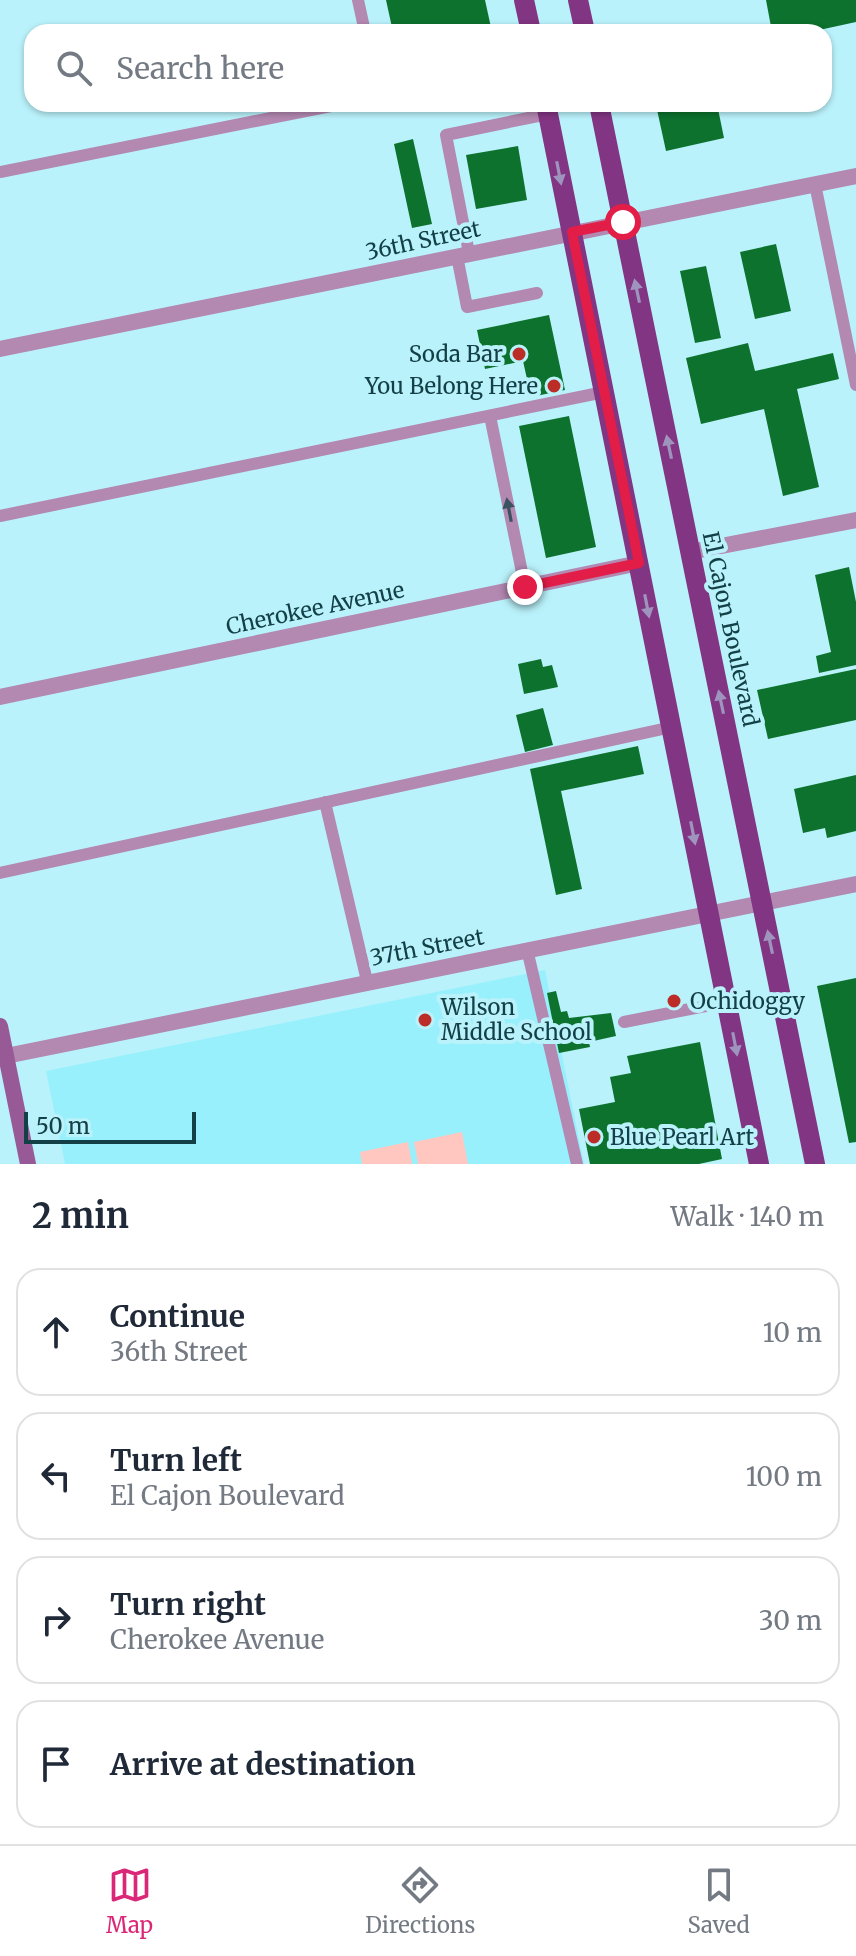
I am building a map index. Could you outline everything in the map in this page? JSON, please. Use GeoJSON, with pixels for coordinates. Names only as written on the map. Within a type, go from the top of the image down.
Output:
{"type":"FeatureCollection","features":[{"type":"Feature","properties":{"kind":"main road"},"geometry":{"type":"LineString","coordinates":[[524,0],[529,24]]}},
{"type":"Feature","properties":{"kind":"main road"},"geometry":{"type":"LineString","coordinates":[[578,0],[583,24]]}},
{"type":"Feature","properties":{"kind":"main road"},"geometry":{"type":"LineString","coordinates":[[548,112],[759,1164]]}},
{"type":"Feature","properties":{"kind":"main road","name":"El Cajon Boulevard"},"geometry":{"type":"LineString","coordinates":[[601,112],[815,1164]]}},
{"type":"Feature","properties":{"kind":"main road"},"geometry":{"type":"LineString","coordinates":[[0,1031],[28,1164]]}},
{"type":"Feature","properties":{"kind":"street","name":"36th Street"},"geometry":{"type":"LineString","coordinates":[[0,349],[856,176]]}},
{"type":"Feature","properties":{"kind":"street"},"geometry":{"type":"LineString","coordinates":[[690,552],[856,520]]}},
{"type":"Feature","properties":{"kind":"street","name":"Cherokee Avenue"},"geometry":{"type":"LineString","coordinates":[[0,697],[639,563]]}},
{"type":"Feature","properties":{"kind":"street","name":"37th Street"},"geometry":{"type":"LineString","coordinates":[[6,1056],[856,884]]}},
{"type":"Feature","properties":{"kind":"lane"},"geometry":{"type":"LineString","coordinates":[[358,0],[363,24]]}},
{"type":"Feature","properties":{"kind":"lane"},"geometry":{"type":"LineString","coordinates":[[0,172],[301,112]]}},
{"type":"Feature","properties":{"kind":"lane"},"geometry":{"type":"LineString","coordinates":[[535,112],[446,135],[463,254],[467,307],[537,293]]}},
{"type":"Feature","properties":{"kind":"lane"},"geometry":{"type":"LineString","coordinates":[[815,184],[852,343],[856,385]]}},
{"type":"Feature","properties":{"kind":"lane"},"geometry":{"type":"LineString","coordinates":[[0,516],[604,392]]}},
{"type":"Feature","properties":{"kind":"lane"},"geometry":{"type":"LineString","coordinates":[[490,416],[525,587]]}},
{"type":"Feature","properties":{"kind":"lane"},"geometry":{"type":"LineString","coordinates":[[0,873],[672,727]]}},
{"type":"Feature","properties":{"kind":"lane"},"geometry":{"type":"LineString","coordinates":[[325,802],[367,981]]}},
{"type":"Feature","properties":{"kind":"lane"},"geometry":{"type":"LineString","coordinates":[[527,949],[577,1164]]}},
{"type":"Feature","properties":{"kind":"lane"},"geometry":{"type":"LineString","coordinates":[[624,1022],[726,1002]]}},
{"type":"Feature","properties":{"kind":"shaded area","name":"Wilson Middle School"},"geometry":{"type":"Polygon","coordinates":[[[545,970],[584,1164],[65,1164],[46,1071],[545,970]]]}},
{"type":"Feature","properties":{"kind":"shaded area"},"geometry":{"type":"Polygon","coordinates":[[[462,1132],[468,1164],[418,1164],[414,1142],[462,1132]]]}},
{"type":"Feature","properties":{"kind":"shaded area"},"geometry":{"type":"Polygon","coordinates":[[[408,1142],[412,1164],[362,1164],[360,1152],[408,1142]]]}},
{"type":"Feature","properties":{"kind":"building"},"geometry":{"type":"Polygon","coordinates":[[[386,0],[485,0],[490,24],[391,24],[386,0]]]}},
{"type":"Feature","properties":{"kind":"building"},"geometry":{"type":"Polygon","coordinates":[[[766,0],[856,0],[856,22],[832,27],[832,24],[770,24],[766,0]]]}},
{"type":"Feature","properties":{"kind":"building"},"geometry":{"type":"Polygon","coordinates":[[[658,112],[719,112],[724,138],[666,151],[658,112]]]}},
{"type":"Feature","properties":{"kind":"building"},"geometry":{"type":"Polygon","coordinates":[[[413,139],[432,224],[412,228],[394,144],[413,139]]]}},
{"type":"Feature","properties":{"kind":"building"},"geometry":{"type":"Polygon","coordinates":[[[518,146],[527,200],[476,209],[466,155],[518,146]]]}},
{"type":"Feature","properties":{"kind":"building"},"geometry":{"type":"Polygon","coordinates":[[[776,244],[791,311],[755,319],[740,252],[776,244]]]}},
{"type":"Feature","properties":{"kind":"building"},"geometry":{"type":"Polygon","coordinates":[[[706,266],[721,338],[695,343],[680,271],[706,266]]]}},
{"type":"Feature","properties":{"kind":"building","name":"Soda Bar"},"geometry":{"type":"Polygon","coordinates":[[[549,315],[565,390],[531,397],[523,361],[485,369],[477,330],[549,315]]]}},
{"type":"Feature","properties":{"kind":"building"},"geometry":{"type":"Polygon","coordinates":[[[748,343],[755,371],[833,353],[839,379],[797,389],[819,487],[783,496],[764,409],[701,424],[686,358],[748,343]]]}},
{"type":"Feature","properties":{"kind":"building"},"geometry":{"type":"Polygon","coordinates":[[[569,416],[596,547],[546,558],[519,426],[569,416]]]}},
{"type":"Feature","properties":{"kind":"building"},"geometry":{"type":"Polygon","coordinates":[[[849,567],[856,602],[856,665],[819,673],[816,656],[831,652],[815,575],[849,567]]]}},
{"type":"Feature","properties":{"kind":"building"},"geometry":{"type":"Polygon","coordinates":[[[541,659],[543,667],[552,665],[558,687],[524,694],[518,664],[541,659]]]}},
{"type":"Feature","properties":{"kind":"building"},"geometry":{"type":"Polygon","coordinates":[[[856,669],[856,720],[768,739],[757,690],[856,669]]]}},
{"type":"Feature","properties":{"kind":"building"},"geometry":{"type":"Polygon","coordinates":[[[543,708],[553,745],[525,752],[516,715],[543,708]]]}},
{"type":"Feature","properties":{"kind":"building"},"geometry":{"type":"Polygon","coordinates":[[[638,746],[644,774],[561,791],[582,889],[556,895],[530,769],[638,746]]]}},
{"type":"Feature","properties":{"kind":"building"},"geometry":{"type":"Polygon","coordinates":[[[856,775],[856,831],[827,838],[825,828],[803,833],[794,789],[856,775]]]}},
{"type":"Feature","properties":{"kind":"building"},"geometry":{"type":"Polygon","coordinates":[[[856,978],[856,1142],[849,1143],[817,986],[856,978]]]}},
{"type":"Feature","properties":{"kind":"building"},"geometry":{"type":"Polygon","coordinates":[[[556,991],[561,1012],[567,1011],[569,1018],[611,1013],[616,1036],[589,1042],[590,1047],[559,1053],[547,993],[556,991]]]}},
{"type":"Feature","properties":{"kind":"building"},"geometry":{"type":"Polygon","coordinates":[[[700,1042],[722,1159],[699,1164],[590,1164],[579,1109],[615,1102],[610,1077],[631,1073],[627,1056],[700,1042]]]}},
{"type":"Feature","properties":{"kind":"place","name":"Soda Bar"},"geometry":{"type":"Point","coordinates":[519,354]}},
{"type":"Feature","properties":{"kind":"place","name":"You Belong Here"},"geometry":{"type":"Point","coordinates":[554,386]}},
{"type":"Feature","properties":{"kind":"place","name":"Ochidoggy"},"geometry":{"type":"Point","coordinates":[674,1001]}},
{"type":"Feature","properties":{"kind":"place","name":"Wilson Middle School"},"geometry":{"type":"Point","coordinates":[425,1020]}},
{"type":"Feature","properties":{"kind":"place","name":"Blue Pearl Art"},"geometry":{"type":"Point","coordinates":[594,1137]}},
{"type":"Feature","properties":{"kind":"route"},"geometry":{"type":"LineString","coordinates":[[525,587],[639,563],[572,232],[623,222]]}}]}
